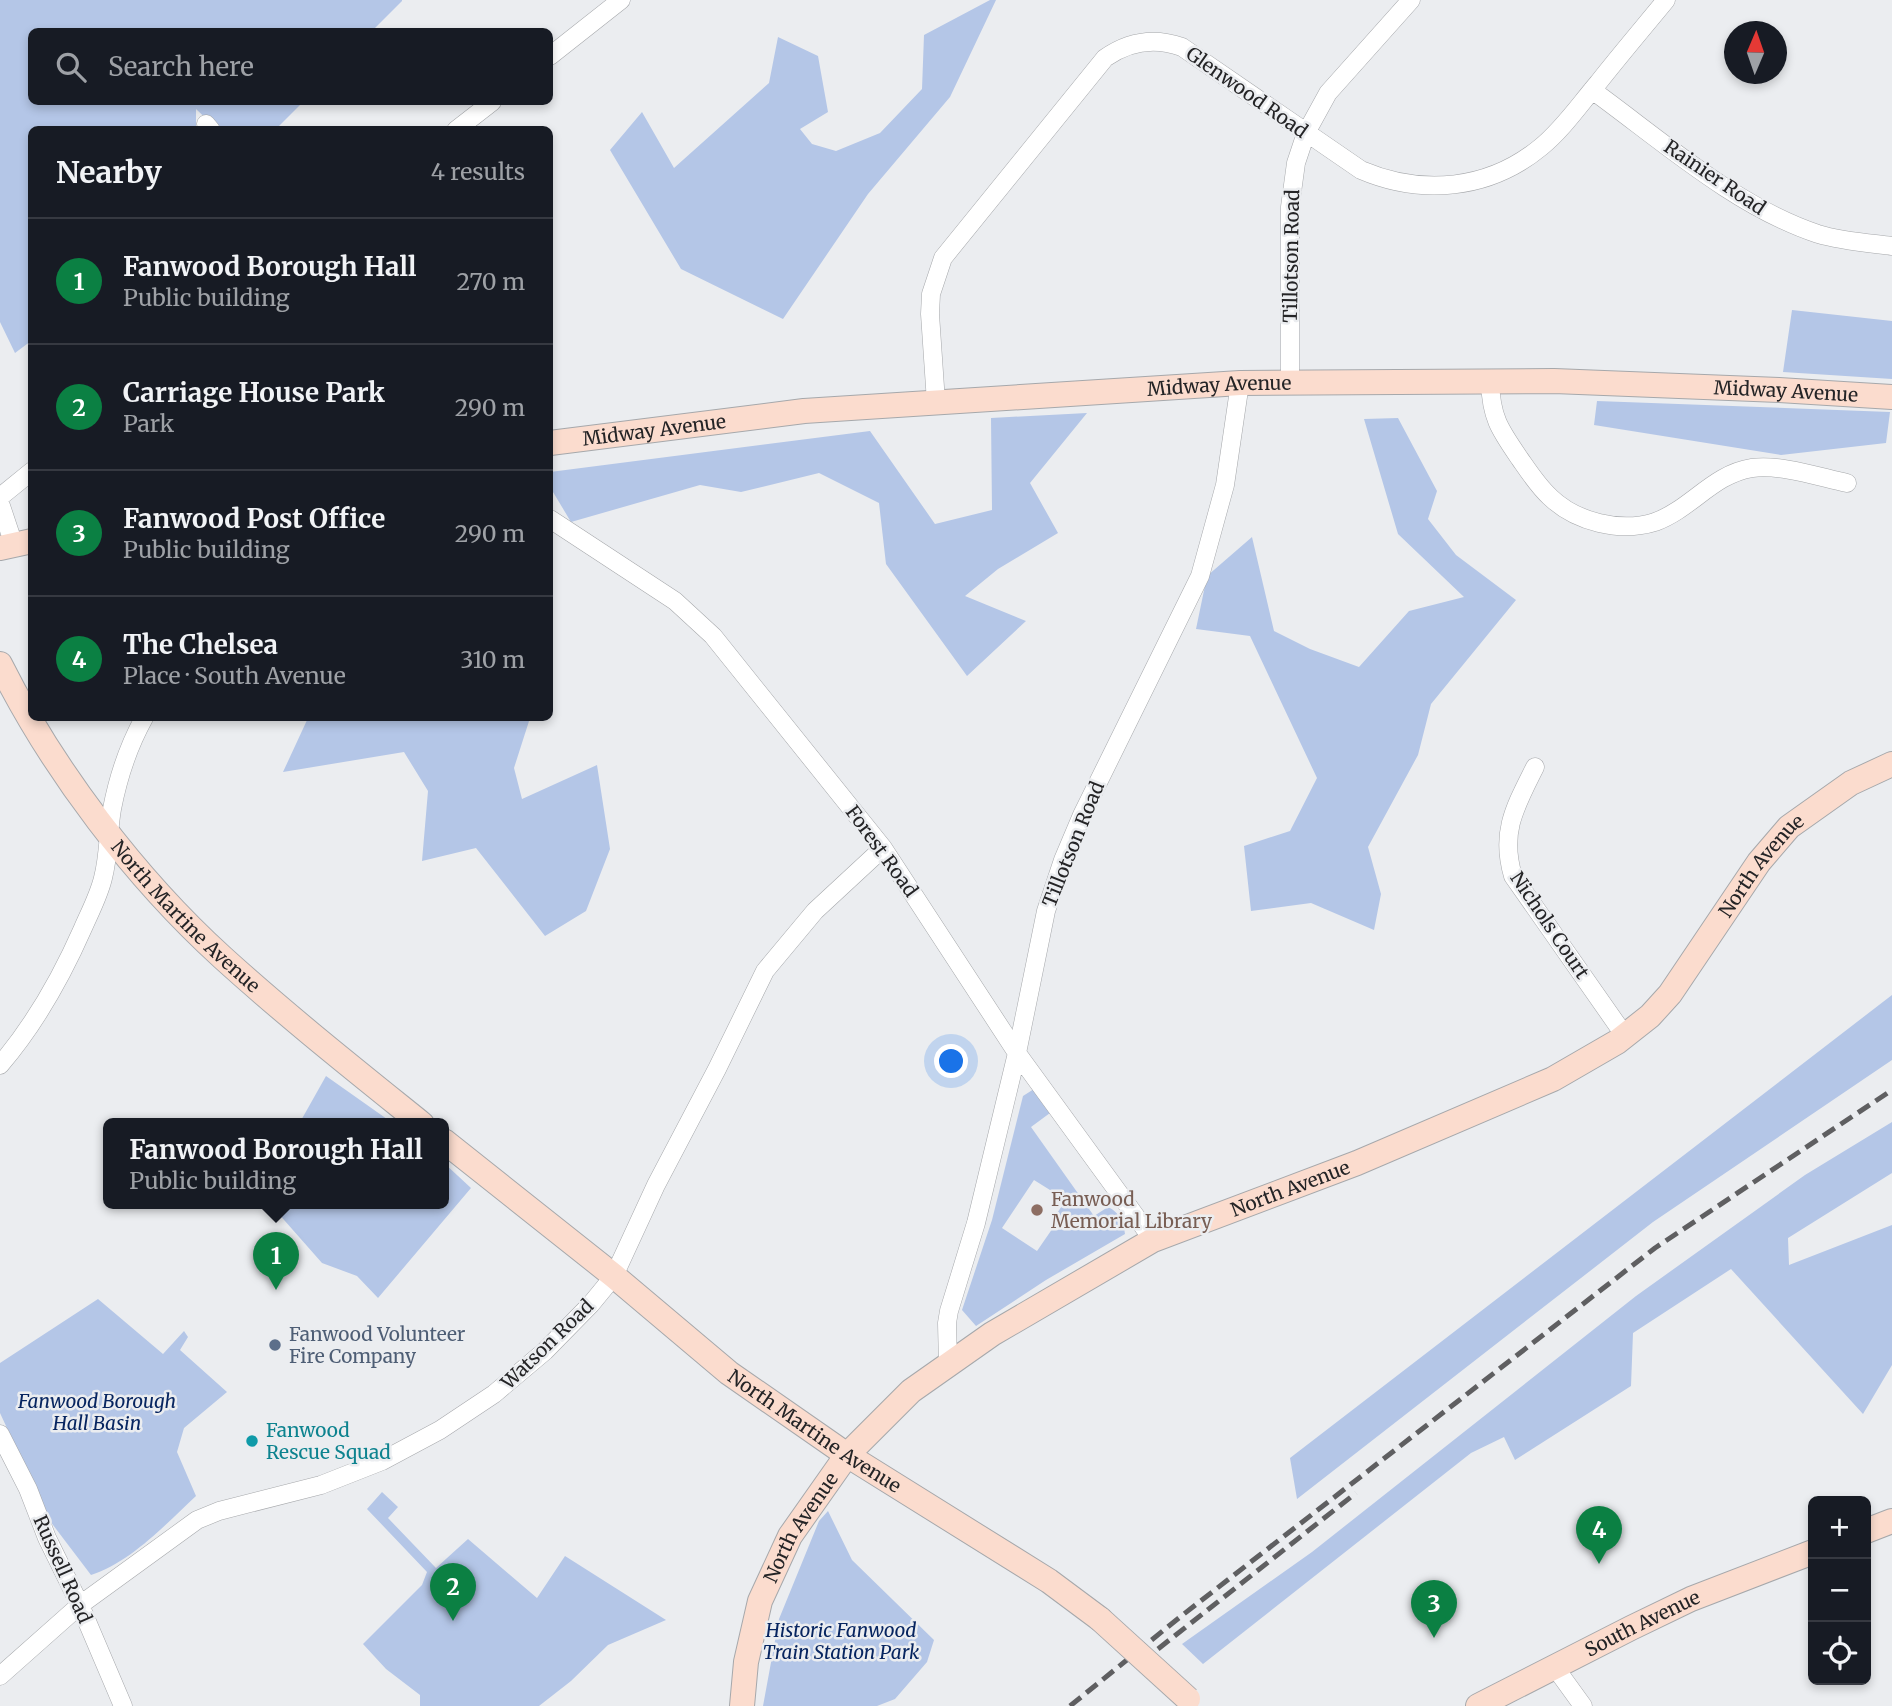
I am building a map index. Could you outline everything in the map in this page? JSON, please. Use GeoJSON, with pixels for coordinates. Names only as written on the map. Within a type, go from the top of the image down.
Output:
{"type":"FeatureCollection","features":[{"type":"Feature","properties":{"kind":"main road","name":"Midway Avenue"},"geometry":{"type":"LineString","coordinates":[[553,443],[731,419],[936,402],[1240,383],[1490,381],[1657,384],[1892,397]]}},
{"type":"Feature","properties":{"kind":"main road","name":"North Martine Avenue"},"geometry":{"type":"LineString","coordinates":[[0,664],[28,715]]}},
{"type":"Feature","properties":{"kind":"main road","name":"North Martine Avenue"},"geometry":{"type":"LineString","coordinates":[[31,721],[45,746],[141,873],[221,957],[309,1034],[414,1118]]}},
{"type":"Feature","properties":{"kind":"main road","name":"North Avenue"},"geometry":{"type":"LineString","coordinates":[[742,1706],[753,1629],[760,1601],[774,1567],[804,1515],[847,1455],[911,1391],[948,1363],[1042,1304],[1153,1240],[1357,1163],[1553,1079],[1625,1036],[1650,1016],[1670,994],[1759,862],[1788,827],[1851,782],[1892,764]]}},
{"type":"Feature","properties":{"kind":"main road","name":"North Martine Avenue"},"geometry":{"type":"LineString","coordinates":[[449,1145],[614,1276],[729,1373],[847,1455],[1049,1581],[1100,1619],[1191,1703]]}},
{"type":"Feature","properties":{"kind":"main road"},"geometry":{"type":"LineString","coordinates":[[1871,1529],[1892,1521]]}},
{"type":"Feature","properties":{"kind":"main road","name":"South Avenue"},"geometry":{"type":"LineString","coordinates":[[1478,1706],[1691,1599],[1808,1554]]}},
{"type":"Feature","properties":{"kind":"street"},"geometry":{"type":"LineString","coordinates":[[553,54],[621,0]]}},
{"type":"Feature","properties":{"kind":"street","name":"Tillotson Road"},"geometry":{"type":"LineString","coordinates":[[1290,383],[1290,207],[1296,163],[1306,133],[1328,93],[1411,0]]}},
{"type":"Feature","properties":{"kind":"street","name":"Glenwood Road"},"geometry":{"type":"LineString","coordinates":[[936,402],[930,294],[943,258],[1105,58],[1119,48],[1135,43],[1168,42],[1182,47],[1360,170],[1377,177],[1411,185],[1464,183],[1498,173],[1529,156],[1556,133],[1666,0]]}},
{"type":"Feature","properties":{"kind":"street","name":"Rainier Road"},"geometry":{"type":"LineString","coordinates":[[1592,90],[1744,201],[1819,234],[1892,246]]}},
{"type":"Feature","properties":{"kind":"street"},"geometry":{"type":"LineString","coordinates":[[461,126],[488,105]]}},
{"type":"Feature","properties":{"kind":"street"},"geometry":{"type":"LineString","coordinates":[[1490,381],[1491,404],[1499,428],[1535,480],[1551,498],[1571,512],[1594,521],[1612,526],[1654,522],[1677,512],[1714,482],[1753,468],[1775,468],[1847,483]]}},
{"type":"Feature","properties":{"kind":"street","name":"Tillotson Road"},"geometry":{"type":"LineString","coordinates":[[948,1363],[949,1311],[976,1223],[1017,1053],[1046,911],[1063,860],[1108,759],[1200,576],[1225,485],[1240,383]]}},
{"type":"Feature","properties":{"kind":"street"},"geometry":{"type":"LineString","coordinates":[[0,497],[28,474]]}},
{"type":"Feature","properties":{"kind":"street"},"geometry":{"type":"LineString","coordinates":[[0,503],[15,544]]}},
{"type":"Feature","properties":{"kind":"street","name":"Forest Road"},"geometry":{"type":"LineString","coordinates":[[553,521],[675,601],[712,636],[883,848],[1017,1053],[1153,1240]]}},
{"type":"Feature","properties":{"kind":"street"},"geometry":{"type":"LineString","coordinates":[[0,1065],[37,1017],[68,963],[102,883],[118,787],[128,754],[143,721]]}},
{"type":"Feature","properties":{"kind":"street","name":"Nichols Court"},"geometry":{"type":"LineString","coordinates":[[1535,767],[1509,825],[1508,859],[1513,876],[1625,1036]]}},
{"type":"Feature","properties":{"kind":"street","name":"Watson Road"},"geometry":{"type":"LineString","coordinates":[[2,1673],[80,1605],[197,1520],[219,1511],[321,1485],[382,1461],[440,1430],[495,1394],[545,1352],[614,1276],[656,1185],[765,971],[815,911],[883,848]]}},
{"type":"Feature","properties":{"kind":"street","name":"Russell Road"},"geometry":{"type":"LineString","coordinates":[[0,1434],[28,1489],[47,1538],[80,1605],[123,1706]]}},
{"type":"Feature","properties":{"kind":"street"},"geometry":{"type":"LineString","coordinates":[[1554,1666],[1583,1706]]}},
{"type":"Feature","properties":{"kind":"green space"},"geometry":{"type":"Polygon","coordinates":[[[0,0],[402,0],[375,28],[28,28],[28,105],[300,105],[279,126],[214,126],[196,109],[196,126],[28,126],[28,343],[15,353],[0,322],[0,0]]]}},
{"type":"Feature","properties":{"kind":"green space"},"geometry":{"type":"Polygon","coordinates":[[[990,0],[996,0],[950,97],[868,194],[783,319],[681,269],[610,150],[642,112],[674,168],[769,83],[778,37],[818,56],[828,112],[800,129],[812,144],[836,151],[880,133],[922,89],[924,35],[990,0]]]}},
{"type":"Feature","properties":{"kind":"green space"},"geometry":{"type":"Polygon","coordinates":[[[1792,310],[1892,321],[1892,379],[1783,372],[1792,310]]]}},
{"type":"Feature","properties":{"kind":"green space"},"geometry":{"type":"Polygon","coordinates":[[[1597,401],[1890,412],[1886,443],[1781,455],[1594,425],[1597,401]]]}},
{"type":"Feature","properties":{"kind":"green space"},"geometry":{"type":"Polygon","coordinates":[[[1087,413],[1030,483],[1058,533],[998,569],[965,596],[1026,621],[967,676],[886,564],[879,503],[819,473],[741,492],[700,485],[571,522],[553,492],[553,472],[870,431],[935,524],[992,510],[991,418],[1087,413]]]}},
{"type":"Feature","properties":{"kind":"green space"},"geometry":{"type":"Polygon","coordinates":[[[1398,418],[1437,491],[1428,519],[1456,555],[1516,600],[1431,704],[1418,755],[1368,847],[1381,894],[1374,930],[1311,903],[1251,911],[1244,846],[1290,831],[1317,778],[1250,636],[1196,629],[1207,576],[1252,537],[1274,631],[1310,649],[1359,667],[1409,611],[1464,597],[1398,534],[1364,419],[1398,418]]]}},
{"type":"Feature","properties":{"kind":"green space"},"geometry":{"type":"Polygon","coordinates":[[[307,721],[529,721],[514,768],[522,799],[597,765],[610,849],[586,911],[545,936],[476,848],[422,861],[428,791],[404,752],[283,772],[307,721]]]}},
{"type":"Feature","properties":{"kind":"green space"},"geometry":{"type":"Polygon","coordinates":[[[1892,995],[1892,1060],[1653,1222],[1297,1499],[1290,1458],[1892,995]]]}},
{"type":"Feature","properties":{"kind":"green space"},"geometry":{"type":"Polygon","coordinates":[[[326,1076],[386,1118],[302,1118],[326,1076]]]}},
{"type":"Feature","properties":{"kind":"green space"},"geometry":{"type":"Polygon","coordinates":[[[1034,1089],[1050,1113],[1031,1127],[1094,1216],[1108,1207],[1112,1209],[1120,1218],[1125,1234],[1046,1280],[976,1326],[962,1310],[992,1220],[1023,1096],[1034,1089]],[[1034,1180],[1002,1228],[1037,1251],[1057,1222],[1053,1219],[1066,1200],[1034,1180]]]}},
{"type":"Feature","properties":{"kind":"green space"},"geometry":{"type":"Polygon","coordinates":[[[1892,1122],[1892,1173],[1788,1238],[1789,1265],[1892,1225],[1892,1365],[1863,1414],[1731,1269],[1633,1333],[1631,1386],[1515,1460],[1504,1437],[1471,1453],[1203,1664],[1182,1644],[1312,1552],[1636,1296],[1805,1175],[1892,1122]]]}},
{"type":"Feature","properties":{"kind":"green space"},"geometry":{"type":"Polygon","coordinates":[[[449,1168],[471,1188],[378,1298],[357,1276],[322,1263],[274,1209],[449,1209],[449,1168]]]}},
{"type":"Feature","properties":{"kind":"green space","name":"Fanwood Borough Hall Basin"},"geometry":{"type":"Polygon","coordinates":[[[98,1299],[163,1354],[184,1331],[188,1337],[180,1350],[227,1392],[184,1428],[177,1452],[196,1496],[134,1552],[91,1575],[50,1521],[0,1413],[0,1363],[98,1299]]]}},
{"type":"Feature","properties":{"kind":"green space"},"geometry":{"type":"Polygon","coordinates":[[[382,1492],[398,1507],[388,1518],[436,1568],[468,1539],[537,1598],[565,1556],[666,1620],[608,1645],[571,1681],[539,1706],[420,1706],[420,1695],[386,1669],[363,1644],[422,1585],[427,1572],[367,1509],[382,1492]]]}},
{"type":"Feature","properties":{"kind":"green space","name":"Historic Fanwood Train Station Park"},"geometry":{"type":"Polygon","coordinates":[[[828,1511],[852,1560],[934,1640],[927,1662],[895,1699],[877,1706],[763,1706],[779,1619],[819,1521],[828,1511]]]}},
{"type":"Feature","properties":{"kind":"railway"},"geometry":{"type":"LineString","coordinates":[[1070,1706],[1180,1617],[1655,1248],[1892,1090]]}},
{"type":"Feature","properties":{"kind":"railway"},"geometry":{"type":"LineString","coordinates":[[1158,1649],[1356,1493]]}},
{"type":"Feature","properties":{"kind":"place","name":"Fanwood Memorial Library"},"geometry":{"type":"Point","coordinates":[1037,1210]}},
{"type":"Feature","properties":{"kind":"place","name":"Fanwood Borough Hall"},"geometry":{"type":"Point","coordinates":[276,1290]}},
{"type":"Feature","properties":{"kind":"place","name":"Fanwood Volunteer Fire Company"},"geometry":{"type":"Point","coordinates":[275,1345]}},
{"type":"Feature","properties":{"kind":"place","name":"Fanwood Rescue Squad"},"geometry":{"type":"Point","coordinates":[252,1441]}},
{"type":"Feature","properties":{"kind":"place","name":"The Chelsea"},"geometry":{"type":"Point","coordinates":[1599,1564]}},
{"type":"Feature","properties":{"kind":"place","name":"Carriage House Park"},"geometry":{"type":"Point","coordinates":[453,1621]}},
{"type":"Feature","properties":{"kind":"place","name":"Fanwood Post Office"},"geometry":{"type":"Point","coordinates":[1434,1638]}}]}
